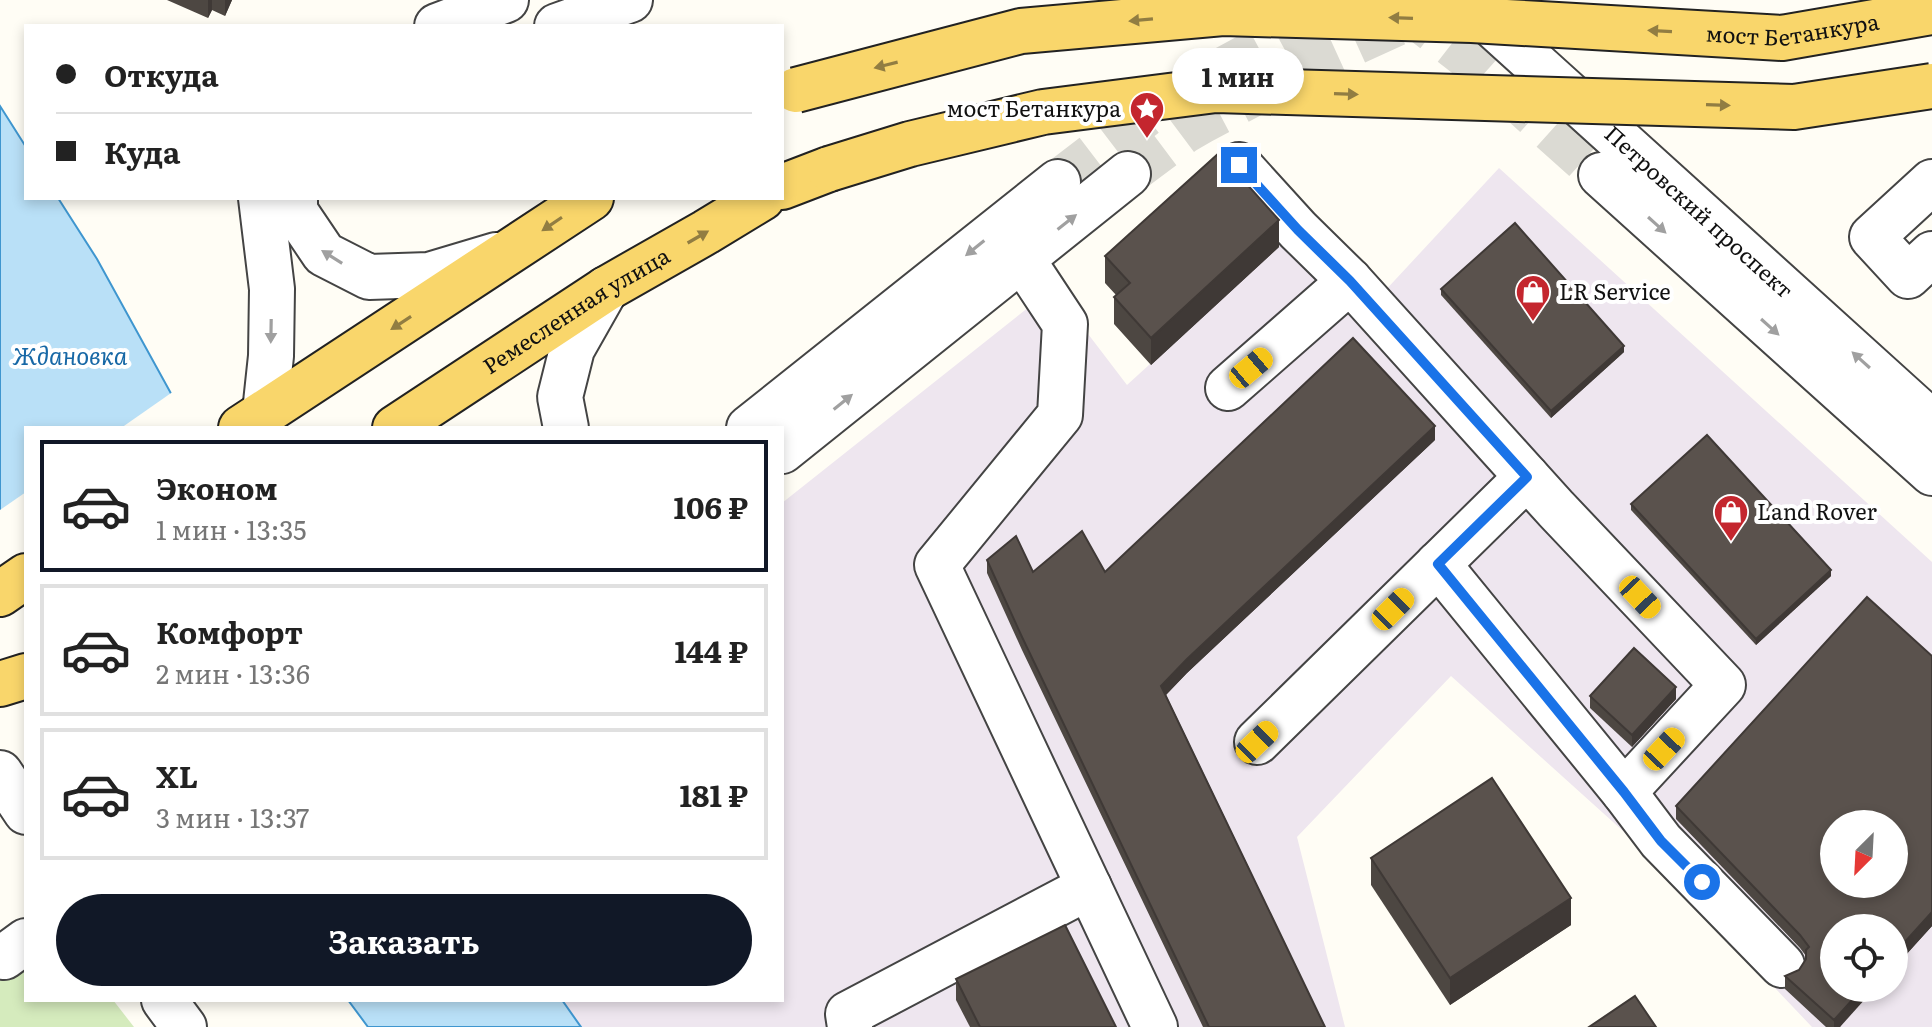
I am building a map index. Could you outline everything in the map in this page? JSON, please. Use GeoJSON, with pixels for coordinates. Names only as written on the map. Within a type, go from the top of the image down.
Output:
{"type":"FeatureCollection","features":[{"type":"Feature","properties":{"kind":"main road","name":"мост Бетанкура"},"geometry":{"type":"LineString","coordinates":[[789,93],[1021,31],[1223,13],[1472,20],[1782,38],[1932,12]]}},
{"type":"Feature","properties":{"kind":"main road"},"geometry":{"type":"LineString","coordinates":[[784,186],[910,144],[1043,112],[1216,90],[1794,107],[1932,86]]}},
{"type":"Feature","properties":{"kind":"main road"},"geometry":{"type":"LineString","coordinates":[[253,420],[588,200]]}},
{"type":"Feature","properties":{"kind":"main road","name":"Ремесленная улица"},"geometry":{"type":"LineString","coordinates":[[398,426],[606,289],[759,200]]}},
{"type":"Feature","properties":{"kind":"main road"},"geometry":{"type":"LineString","coordinates":[[0,594],[24,577]]}},
{"type":"Feature","properties":{"kind":"main road"},"geometry":{"type":"LineString","coordinates":[[0,684],[24,677]]}},
{"type":"Feature","properties":{"kind":"street"},"geometry":{"type":"LineString","coordinates":[[442,24],[506,0]]}},
{"type":"Feature","properties":{"kind":"street"},"geometry":{"type":"LineString","coordinates":[[563,24],[630,0]]}},
{"type":"Feature","properties":{"kind":"street","name":"Петровский проспект"},"geometry":{"type":"LineString","coordinates":[[1464,0],[1919,418],[1932,473]]}},
{"type":"Feature","properties":{"kind":"street"},"geometry":{"type":"LineString","coordinates":[[1239,165],[1723,685],[1624,792]]}},
{"type":"Feature","properties":{"kind":"street"},"geometry":{"type":"LineString","coordinates":[[784,449],[1128,174]]}},
{"type":"Feature","properties":{"kind":"street","name":"Петровский проспект"},"geometry":{"type":"LineString","coordinates":[[1601,175],[1919,418]]}},
{"type":"Feature","properties":{"kind":"street"},"geometry":{"type":"LineString","coordinates":[[752,426],[1058,182]]}},
{"type":"Feature","properties":{"kind":"street"},"geometry":{"type":"LineString","coordinates":[[1932,182],[1872,237],[1908,276],[1932,254]]}},
{"type":"Feature","properties":{"kind":"street"},"geometry":{"type":"LineString","coordinates":[[253,420],[271,356],[272,289],[261,200]]}},
{"type":"Feature","properties":{"kind":"street"},"geometry":{"type":"LineString","coordinates":[[295,200],[295,211],[324,254],[369,277],[429,275],[513,249]]}},
{"type":"Feature","properties":{"kind":"street"},"geometry":{"type":"LineString","coordinates":[[1019,260],[1065,324],[1060,415],[937,565],[1155,1027]]}},
{"type":"Feature","properties":{"kind":"street"},"geometry":{"type":"LineString","coordinates":[[1228,388],[1350,281]]}},
{"type":"Feature","properties":{"kind":"street"},"geometry":{"type":"LineString","coordinates":[[566,426],[560,397],[572,349],[606,289]]}},
{"type":"Feature","properties":{"kind":"street"},"geometry":{"type":"LineString","coordinates":[[1257,742],[1527,477]]}},
{"type":"Feature","properties":{"kind":"street"},"geometry":{"type":"LineString","coordinates":[[1438,564],[1661,841],[1782,965]]}},
{"type":"Feature","properties":{"kind":"street"},"geometry":{"type":"LineString","coordinates":[[0,773],[24,809]]}},
{"type":"Feature","properties":{"kind":"street"},"geometry":{"type":"LineString","coordinates":[[850,1027],[848,1014],[1089,887]]}},
{"type":"Feature","properties":{"kind":"street"},"geometry":{"type":"LineString","coordinates":[[165,1002],[184,1027]]}},
{"type":"Feature","properties":{"kind":"shaded area"},"geometry":{"type":"Polygon","coordinates":[[[1499,168],[1932,562],[1932,1027],[1812,1027],[1643,849],[1451,676],[1297,837],[1345,1027],[581,1027],[563,1002],[784,1002],[784,501],[1053,288],[1127,385],[1286,240],[1369,308],[1499,168]]]}},
{"type":"Feature","properties":{"kind":"green space"},"geometry":{"type":"Polygon","coordinates":[[[24,970],[24,1002],[115,1002],[134,1027],[0,1027],[0,979],[24,970]]]}},
{"type":"Feature","properties":{"kind":"water","name":"Ждановка"},"geometry":{"type":"Polygon","coordinates":[[[0,106],[24,144],[24,200],[59,200],[97,259],[189,426],[24,426],[24,586],[0,549],[0,106]]]}},
{"type":"Feature","properties":{"kind":"water"},"geometry":{"type":"Polygon","coordinates":[[[349,1002],[563,1002],[581,1027],[368,1027],[349,1002]]]}},
{"type":"Feature","properties":{"kind":"pier"},"geometry":{"type":"Polygon","coordinates":[[[174,391],[193,426],[124,426],[174,391]]]}},
{"type":"Feature","properties":{"kind":"pier"},"geometry":{"type":"Polygon","coordinates":[[[24,493],[24,592],[0,556],[0,510],[24,493]]]}},
{"type":"Feature","properties":{"kind":"building"},"geometry":{"type":"Polygon","coordinates":[[[1219,153],[1279,220],[1151,338],[1114,297],[1130,283],[1105,256],[1219,153]]]}},
{"type":"Feature","properties":{"kind":"building","name":"LR Service"},"geometry":{"type":"Polygon","coordinates":[[[1515,223],[1624,346],[1551,411],[1441,289],[1515,223]]]}},
{"type":"Feature","properties":{"kind":"building"},"geometry":{"type":"Polygon","coordinates":[[[1353,338],[1435,426],[1161,686],[1325,1027],[1209,1027],[987,560],[1016,536],[1033,572],[1082,531],[1105,572],[1353,338]]]}},
{"type":"Feature","properties":{"kind":"building","name":"Land Rover"},"geometry":{"type":"Polygon","coordinates":[[[1707,435],[1831,570],[1756,639],[1631,504],[1707,435]]]}},
{"type":"Feature","properties":{"kind":"building"},"geometry":{"type":"Polygon","coordinates":[[[1867,597],[1932,656],[1932,912],[1908,939],[1908,914],[1820,914],[1820,1002],[1850,1002],[1834,1020],[1785,976],[1799,970],[1806,959],[1809,947],[1676,806],[1867,597]]]}},
{"type":"Feature","properties":{"kind":"building"},"geometry":{"type":"Polygon","coordinates":[[[1634,648],[1676,687],[1632,735],[1590,696],[1634,648]]]}},
{"type":"Feature","properties":{"kind":"building"},"geometry":{"type":"Polygon","coordinates":[[[1492,778],[1571,898],[1450,978],[1371,858],[1492,778]]]}},
{"type":"Feature","properties":{"kind":"building"},"geometry":{"type":"Polygon","coordinates":[[[1065,925],[1116,1027],[980,1027],[956,979],[1065,925]]]}},
{"type":"Feature","properties":{"kind":"building"},"geometry":{"type":"Polygon","coordinates":[[[1635,996],[1656,1027],[1589,1027],[1635,996]]]}},
{"type":"Feature","properties":{"kind":"tunnel"},"geometry":{"type":"LineString","coordinates":[[1399,4],[1483,69],[1601,175]]}},
{"type":"Feature","properties":{"kind":"tunnel"},"geometry":{"type":"LineString","coordinates":[[1058,182],[1164,101],[1303,26],[1336,12]]}},
{"type":"Feature","properties":{"kind":"tunnel"},"geometry":{"type":"LineString","coordinates":[[1128,174],[1203,121],[1417,12]]}},
{"type":"Feature","properties":{"kind":"place","name":"мост Бетанкура"},"geometry":{"type":"Point","coordinates":[1147,140]}},
{"type":"Feature","properties":{"kind":"place","name":"LR Service"},"geometry":{"type":"Point","coordinates":[1533,323]}},
{"type":"Feature","properties":{"kind":"place","name":"Land Rover"},"geometry":{"type":"Point","coordinates":[1731,543]}},
{"type":"Feature","properties":{"kind":"route"},"geometry":{"type":"LineString","coordinates":[[1239,165],[1350,281],[1527,477],[1438,564],[1661,841],[1702,882]]}}]}
